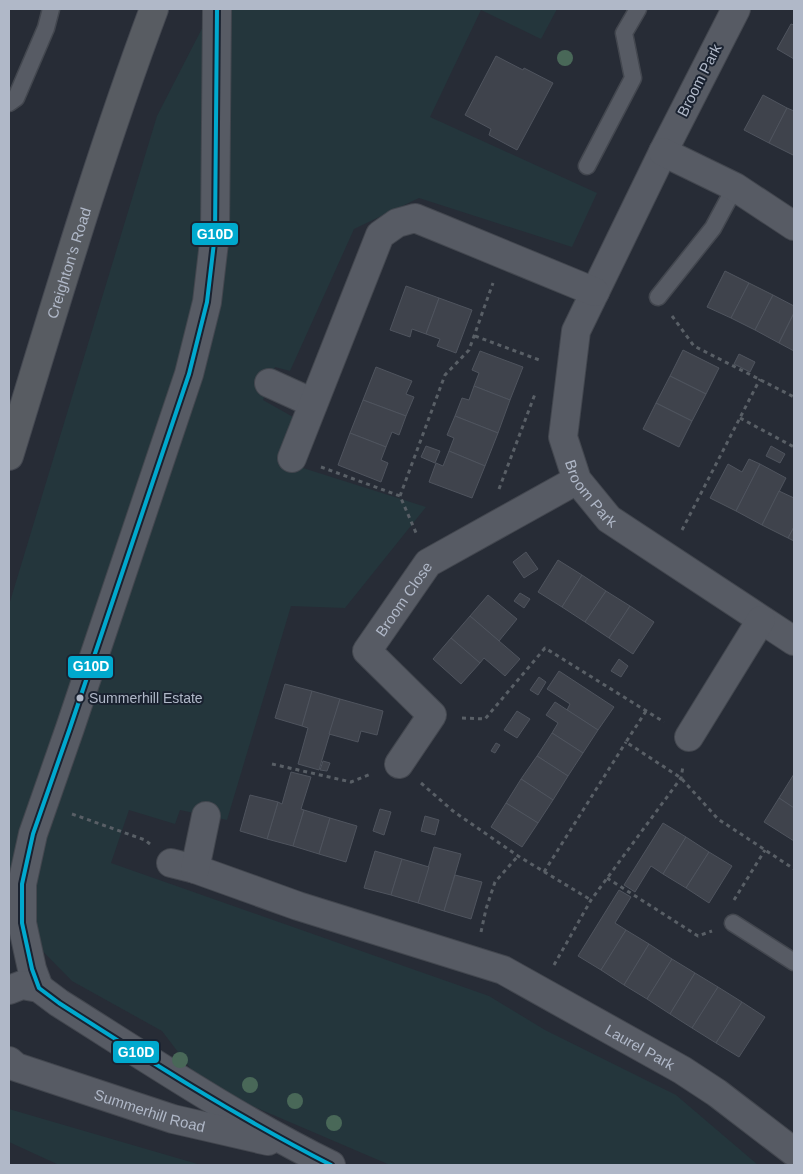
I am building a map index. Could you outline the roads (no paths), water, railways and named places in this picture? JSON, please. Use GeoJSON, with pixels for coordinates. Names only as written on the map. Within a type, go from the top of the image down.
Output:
{"type":"FeatureCollection","features":[{"type":"Feature","properties":{"kind":"highway","name":"Creighton's Road"},"geometry":{"type":"LineString","coordinates":[[131,70],[146,9]]}},
{"type":"Feature","properties":{"kind":"highway","name":"Creighton's Road"},"geometry":{"type":"LineString","coordinates":[[9,456],[86,208],[131,70],[154,9]]}},
{"type":"Feature","properties":{"kind":"street"},"geometry":{"type":"LineString","coordinates":[[39,988],[32,969],[22,923],[22,884],[33,834],[189,374],[207,302],[215,234],[217,9]]}},
{"type":"Feature","properties":{"kind":"street","name":"Broom Park"},"geometry":{"type":"LineString","coordinates":[[736,9],[663,152],[576,331],[563,437],[577,480],[609,519],[794,641]]}},
{"type":"Feature","properties":{"kind":"street"},"geometry":{"type":"LineString","coordinates":[[663,152],[735,188],[794,226]]}},
{"type":"Feature","properties":{"kind":"street"},"geometry":{"type":"LineString","coordinates":[[292,458],[380,235],[397,223],[415,218],[595,292]]}},
{"type":"Feature","properties":{"kind":"street"},"geometry":{"type":"LineString","coordinates":[[269,382],[313,403]]}},
{"type":"Feature","properties":{"kind":"street","name":"Broom Close"},"geometry":{"type":"LineString","coordinates":[[399,764],[432,715],[367,651],[428,563],[577,480]]}},
{"type":"Feature","properties":{"kind":"street"},"geometry":{"type":"LineString","coordinates":[[689,737],[761,620]]}},
{"type":"Feature","properties":{"kind":"street","name":"Laurel Park"},"geometry":{"type":"LineString","coordinates":[[206,816],[183,866],[298,906],[503,970],[682,1070],[717,1093],[794,1152]]}},
{"type":"Feature","properties":{"kind":"street"},"geometry":{"type":"LineString","coordinates":[[9,990],[22,985],[39,988]]}},
{"type":"Feature","properties":{"kind":"street","name":"Summerhill Road"},"geometry":{"type":"LineString","coordinates":[[39,988],[59,1003],[185,1083],[296,1148],[331,1165]]}},
{"type":"Feature","properties":{"kind":"street","name":"Summerhill Road"},"geometry":{"type":"LineString","coordinates":[[9,1061],[16,1067],[173,1119],[296,1148]]}},
{"type":"Feature","properties":{"kind":"lane"},"geometry":{"type":"LineString","coordinates":[[9,103],[16,98],[46,28],[51,9]]}},
{"type":"Feature","properties":{"kind":"lane"},"geometry":{"type":"LineString","coordinates":[[587,166],[633,78],[624,33],[638,9]]}},
{"type":"Feature","properties":{"kind":"lane"},"geometry":{"type":"LineString","coordinates":[[658,297],[713,228],[735,188]]}},
{"type":"Feature","properties":{"kind":"lane"},"geometry":{"type":"LineString","coordinates":[[734,922],[794,962]]}},
{"type":"Feature","properties":{"kind":"place","name":"Summerhill Estate"},"geometry":{"type":"Point","coordinates":[80,698]}}]}
